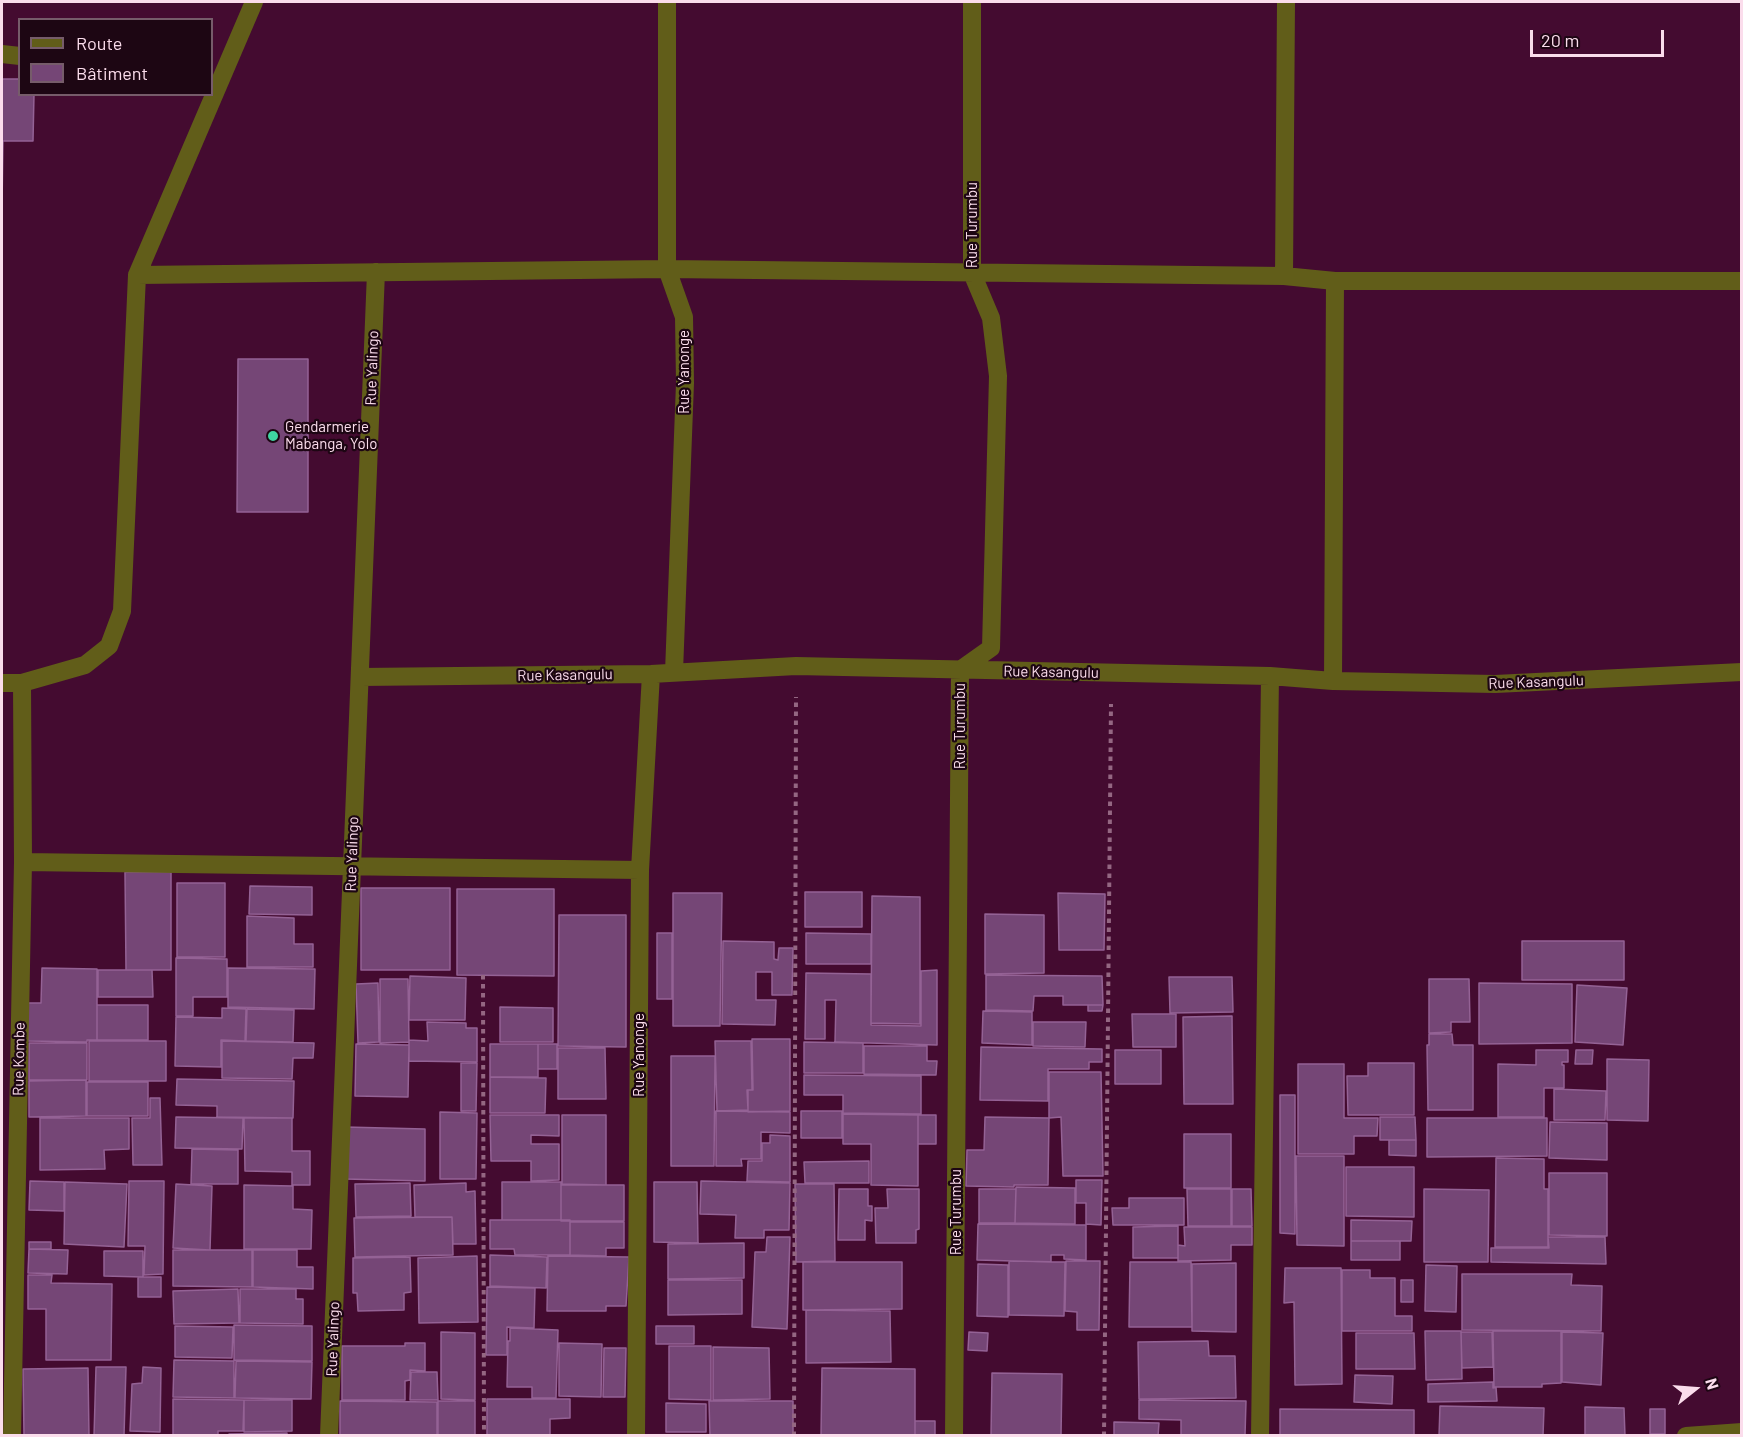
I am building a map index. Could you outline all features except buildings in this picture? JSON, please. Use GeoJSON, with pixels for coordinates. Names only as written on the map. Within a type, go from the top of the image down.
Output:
{"type":"FeatureCollection","features":[{"type":"Feature","properties":{"kind":"street"},"geometry":{"type":"LineString","coordinates":[[218,70],[254,2]]}},
{"type":"Feature","properties":{"kind":"street","name":"Rue Yanonge"},"geometry":{"type":"LineString","coordinates":[[667,2],[667,269],[684,317],[685,383],[674,672]]}},
{"type":"Feature","properties":{"kind":"street","name":"Rue Turumbu"},"geometry":{"type":"LineString","coordinates":[[954,1436],[960,670],[991,648],[998,376],[991,318],[972,273],[972,2]]}},
{"type":"Feature","properties":{"kind":"street"},"geometry":{"type":"LineString","coordinates":[[1284,276],[1286,2]]}},
{"type":"Feature","properties":{"kind":"street"},"geometry":{"type":"LineString","coordinates":[[2,54],[18,56]]}},
{"type":"Feature","properties":{"kind":"street"},"geometry":{"type":"LineString","coordinates":[[2,683],[22,682],[85,665],[108,646],[122,611],[137,275],[208,96]]}},
{"type":"Feature","properties":{"kind":"street"},"geometry":{"type":"LineString","coordinates":[[137,275],[667,269],[1284,276],[1335,281],[1742,281]]}},
{"type":"Feature","properties":{"kind":"street","name":"Rue Yalingo"},"geometry":{"type":"LineString","coordinates":[[329,1436],[376,272]]}},
{"type":"Feature","properties":{"kind":"street"},"geometry":{"type":"LineString","coordinates":[[1333,681],[1335,281]]}},
{"type":"Feature","properties":{"kind":"street","name":"Rue Kasangulu"},"geometry":{"type":"LineString","coordinates":[[360,677],[651,674],[796,666],[1270,676],[1333,681],[1495,684],[1742,672]]}},
{"type":"Feature","properties":{"kind":"street","name":"Rue Yanonge"},"geometry":{"type":"LineString","coordinates":[[636,1436],[640,870],[651,674]]}},
{"type":"Feature","properties":{"kind":"street"},"geometry":{"type":"LineString","coordinates":[[1260,1436],[1270,676]]}},
{"type":"Feature","properties":{"kind":"street","name":"Rue Kombe"},"geometry":{"type":"LineString","coordinates":[[12,1436],[23,862],[22,682]]}},
{"type":"Feature","properties":{"kind":"street"},"geometry":{"type":"LineString","coordinates":[[23,862],[640,870]]}},
{"type":"Feature","properties":{"kind":"street"},"geometry":{"type":"LineString","coordinates":[[1686,1436],[1742,1432]]}},
{"type":"Feature","properties":{"kind":"path"},"geometry":{"type":"LineString","coordinates":[[794,1436],[796,666]]}},
{"type":"Feature","properties":{"kind":"path"},"geometry":{"type":"LineString","coordinates":[[1104,1436],[1111,673]]}},
{"type":"Feature","properties":{"kind":"path"},"geometry":{"type":"LineString","coordinates":[[483,975],[484,1436]]}},
{"type":"Feature","properties":{"kind":"place","name":"Gendarmerie Mabanga, Yolo"},"geometry":{"type":"Point","coordinates":[273,436]}}]}
